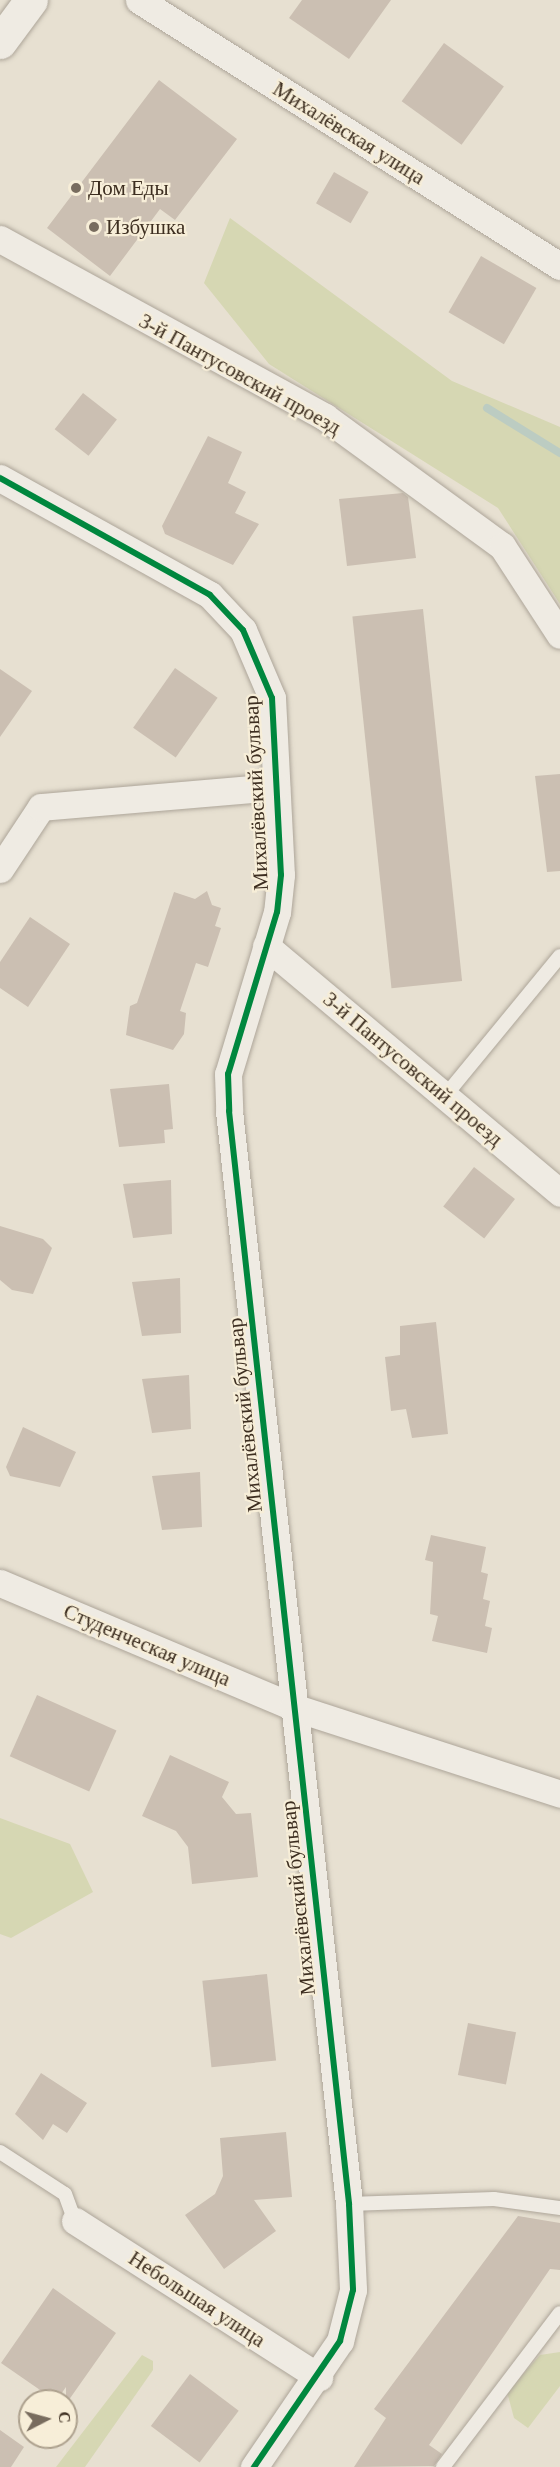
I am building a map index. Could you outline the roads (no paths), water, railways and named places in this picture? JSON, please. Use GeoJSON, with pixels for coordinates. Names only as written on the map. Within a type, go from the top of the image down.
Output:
{"type":"FeatureCollection","features":[{"type":"Feature","properties":{"kind":"street"},"geometry":{"type":"LineString","coordinates":[[0,42],[31,0]]}},
{"type":"Feature","properties":{"kind":"street","name":"Михалёвская улица"},"geometry":{"type":"LineString","coordinates":[[139,0],[560,266]]}},
{"type":"Feature","properties":{"kind":"street","name":"3-й Пантусовский проезд"},"geometry":{"type":"LineString","coordinates":[[0,239],[325,417],[502,546],[560,634]]}},
{"type":"Feature","properties":{"kind":"street","name":"Михалёвский бульвар"},"geometry":{"type":"LineString","coordinates":[[0,478],[210,595],[243,630],[272,698],[281,875],[266,946],[235,1043],[229,1111],[349,2204],[353,2290],[340,2341],[319,2377],[254,2467]]}},
{"type":"Feature","properties":{"kind":"street"},"geometry":{"type":"LineString","coordinates":[[0,869],[41,807],[276,787]]}},
{"type":"Feature","properties":{"kind":"street","name":"3-й Пантусовский проезд"},"geometry":{"type":"LineString","coordinates":[[266,946],[560,1193]]}},
{"type":"Feature","properties":{"kind":"street","name":"Студенческая улица"},"geometry":{"type":"LineString","coordinates":[[0,1582],[293,1707],[560,1794]]}},
{"type":"Feature","properties":{"kind":"street","name":"Небольшая улица"},"geometry":{"type":"LineString","coordinates":[[75,2221],[319,2377]]}},
{"type":"Feature","properties":{"kind":"lane"},"geometry":{"type":"LineString","coordinates":[[445,1096],[560,956]]}},
{"type":"Feature","properties":{"kind":"lane"},"geometry":{"type":"LineString","coordinates":[[0,2152],[65,2194],[75,2221]]}},
{"type":"Feature","properties":{"kind":"lane"},"geometry":{"type":"LineString","coordinates":[[349,2204],[494,2199],[560,2208]]}},
{"type":"Feature","properties":{"kind":"lane"},"geometry":{"type":"LineString","coordinates":[[443,2467],[560,2313]]}},
{"type":"Feature","properties":{"kind":"waterway"},"geometry":{"type":"LineString","coordinates":[[487,408],[560,453]]}},
{"type":"Feature","properties":{"kind":"place","name":"Дом Еды"},"geometry":{"type":"Point","coordinates":[76,188]}},
{"type":"Feature","properties":{"kind":"place","name":"Избушка"},"geometry":{"type":"Point","coordinates":[94,227]}}]}
